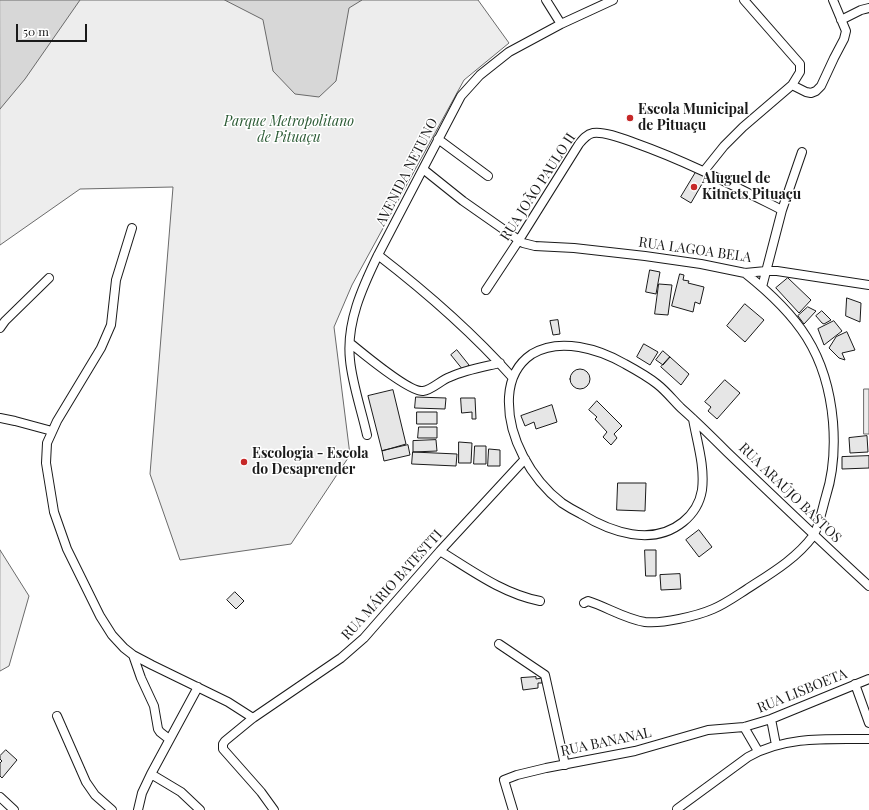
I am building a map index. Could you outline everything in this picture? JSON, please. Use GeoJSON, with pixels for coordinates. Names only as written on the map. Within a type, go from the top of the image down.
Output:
{"type":"FeatureCollection","features":[{"type":"Feature","properties":{"kind":"street"},"geometry":{"type":"LineString","coordinates":[[546,0],[561,24]]}},
{"type":"Feature","properties":{"kind":"street","name":"AVENIDA NETUNO"},"geometry":{"type":"LineString","coordinates":[[368,435],[350,361],[351,328],[358,301],[378,255],[461,96],[480,75],[509,52],[561,24],[613,0]]}},
{"type":"Feature","properties":{"kind":"street"},"geometry":{"type":"LineString","coordinates":[[704,171],[724,146],[743,127],[792,85],[800,72],[800,64],[744,0]]}},
{"type":"Feature","properties":{"kind":"street"},"geometry":{"type":"LineString","coordinates":[[792,85],[811,93],[821,86],[844,39],[846,31],[833,0]]}},
{"type":"Feature","properties":{"kind":"street"},"geometry":{"type":"LineString","coordinates":[[841,20],[861,10],[869,8]]}},
{"type":"Feature","properties":{"kind":"street","name":"RUA JOÃO PAULO II"},"geometry":{"type":"LineString","coordinates":[[486,290],[583,138],[590,134],[600,133],[623,139],[662,153],[704,171],[782,210]]}},
{"type":"Feature","properties":{"kind":"street"},"geometry":{"type":"LineString","coordinates":[[438,139],[488,176]]}},
{"type":"Feature","properties":{"kind":"street"},"geometry":{"type":"LineString","coordinates":[[762,287],[782,210],[802,152]]}},
{"type":"Feature","properties":{"kind":"street","name":"RUA LAGOA BELA"},"geometry":{"type":"LineString","coordinates":[[423,169],[463,201],[523,243],[535,246],[574,248],[645,256],[701,264],[745,273],[766,271],[784,272],[869,285]]}},
{"type":"Feature","properties":{"kind":"street"},"geometry":{"type":"LineString","coordinates":[[132,228],[118,274],[111,326],[101,348],[47,443],[46,463],[54,512],[61,533],[83,583],[103,621],[118,642],[133,655],[228,702],[253,718]]}},
{"type":"Feature","properties":{"kind":"street"},"geometry":{"type":"LineString","coordinates":[[378,255],[453,318],[500,363],[512,377]]}},
{"type":"Feature","properties":{"kind":"street"},"geometry":{"type":"LineString","coordinates":[[584,602],[588,601],[627,617],[645,622],[665,621],[711,610],[776,570],[798,552],[814,535],[829,486],[833,467],[834,440],[830,394],[814,349],[804,332],[781,304],[745,273]]}},
{"type":"Feature","properties":{"kind":"street"},"geometry":{"type":"LineString","coordinates":[[0,328],[5,321],[49,278]]}},
{"type":"Feature","properties":{"kind":"street"},"geometry":{"type":"LineString","coordinates":[[350,343],[400,381],[418,391],[423,392],[449,377],[500,363]]}},
{"type":"Feature","properties":{"kind":"street","name":"RUA ARAÚJO BASTOS"},"geometry":{"type":"LineString","coordinates":[[693,419],[702,464],[702,492],[697,504],[689,517],[678,526],[658,535],[640,536],[601,525],[563,504],[533,472],[525,459],[514,431],[509,405],[509,392],[512,377],[526,358],[549,347],[573,346],[592,350],[616,359],[656,384],[693,419],[814,535],[869,586]]}},
{"type":"Feature","properties":{"kind":"street"},"geometry":{"type":"LineString","coordinates":[[0,418],[15,420],[52,432]]}},
{"type":"Feature","properties":{"kind":"street","name":"RUA MÁRIO BATESTTI"},"geometry":{"type":"LineString","coordinates":[[274,810],[261,792],[223,749],[223,744],[225,741],[253,718],[341,658],[356,645],[525,459]]}},
{"type":"Feature","properties":{"kind":"street"},"geometry":{"type":"LineString","coordinates":[[440,551],[493,584],[523,597],[540,601]]}},
{"type":"Feature","properties":{"kind":"street"},"geometry":{"type":"LineString","coordinates":[[499,644],[545,674],[565,765]]}},
{"type":"Feature","properties":{"kind":"street"},"geometry":{"type":"LineString","coordinates":[[133,655],[140,678],[154,706],[158,729],[169,739]]}},
{"type":"Feature","properties":{"kind":"street","name":"RUA LISBOETA"},"geometry":{"type":"LineString","coordinates":[[744,727],[771,719],[869,679]]}},
{"type":"Feature","properties":{"kind":"street"},"geometry":{"type":"LineString","coordinates":[[856,684],[869,723]]}},
{"type":"Feature","properties":{"kind":"street"},"geometry":{"type":"LineString","coordinates":[[138,810],[142,793],[151,774],[198,687]]}},
{"type":"Feature","properties":{"kind":"street"},"geometry":{"type":"LineString","coordinates":[[56,716],[86,782],[96,795],[112,810]]}},
{"type":"Feature","properties":{"kind":"street"},"geometry":{"type":"LineString","coordinates":[[771,719],[776,745]]}},
{"type":"Feature","properties":{"kind":"street"},"geometry":{"type":"LineString","coordinates":[[744,727],[758,751]]}},
{"type":"Feature","properties":{"kind":"street","name":"RUA BANANAL"},"geometry":{"type":"LineString","coordinates":[[513,810],[504,780],[532,772],[635,751],[708,730],[744,727]]}},
{"type":"Feature","properties":{"kind":"street"},"geometry":{"type":"LineString","coordinates":[[677,809],[758,751],[776,745],[828,739],[869,739]]}},
{"type":"Feature","properties":{"kind":"street"},"geometry":{"type":"LineString","coordinates":[[151,774],[181,792],[200,810]]}},
{"type":"Feature","properties":{"kind":"street"},"geometry":{"type":"LineString","coordinates":[[0,797],[14,810]]}},
{"type":"Feature","properties":{"kind":"shaded area","name":"Parque Metropolitano de Pituaçu"},"geometry":{"type":"Polygon","coordinates":[[[0,0],[478,0],[509,43],[464,80],[352,285],[334,327],[350,455],[291,544],[180,560],[150,474],[173,187],[80,189],[0,245],[0,0]]]}},
{"type":"Feature","properties":{"kind":"shaded area"},"geometry":{"type":"Polygon","coordinates":[[[0,0],[80,0],[25,79],[0,109],[0,0]]]}},
{"type":"Feature","properties":{"kind":"shaded area"},"geometry":{"type":"Polygon","coordinates":[[[225,0],[362,0],[349,8],[336,81],[319,97],[295,94],[273,71],[263,20],[225,0]]]}},
{"type":"Feature","properties":{"kind":"shaded area"},"geometry":{"type":"Polygon","coordinates":[[[864,389],[869,389],[869,434],[864,434],[864,389]]]}},
{"type":"Feature","properties":{"kind":"shaded area"},"geometry":{"type":"Polygon","coordinates":[[[0,550],[29,596],[9,666],[0,671],[0,550]]]}},
{"type":"Feature","properties":{"kind":"building","name":"Aluguel de Kitnets Pituaçu"},"geometry":{"type":"Polygon","coordinates":[[[696,172],[706,177],[691,203],[681,197],[696,172]]]}},
{"type":"Feature","properties":{"kind":"building"},"geometry":{"type":"Polygon","coordinates":[[[650,270],[660,272],[656,294],[646,292],[650,270]]]}},
{"type":"Feature","properties":{"kind":"building"},"geometry":{"type":"Polygon","coordinates":[[[680,274],[684,275],[683,280],[689,281],[688,283],[704,287],[700,304],[695,302],[693,312],[672,306],[680,274]]]}},
{"type":"Feature","properties":{"kind":"building"},"geometry":{"type":"Polygon","coordinates":[[[788,278],[811,300],[799,313],[776,288],[788,278]]]}},
{"type":"Feature","properties":{"kind":"building"},"geometry":{"type":"Polygon","coordinates":[[[659,284],[672,285],[668,315],[655,314],[659,284]]]}},
{"type":"Feature","properties":{"kind":"building"},"geometry":{"type":"Polygon","coordinates":[[[847,298],[861,303],[860,322],[846,316],[847,298]]]}},
{"type":"Feature","properties":{"kind":"building"},"geometry":{"type":"Polygon","coordinates":[[[745,304],[764,320],[745,342],[727,326],[745,304]]]}},
{"type":"Feature","properties":{"kind":"building"},"geometry":{"type":"Polygon","coordinates":[[[808,307],[816,311],[804,324],[798,316],[808,307]]]}},
{"type":"Feature","properties":{"kind":"building"},"geometry":{"type":"Polygon","coordinates":[[[822,311],[831,320],[824,324],[816,316],[822,311]]]}},
{"type":"Feature","properties":{"kind":"building"},"geometry":{"type":"Polygon","coordinates":[[[558,320],[560,334],[553,335],[550,321],[558,320]]]}},
{"type":"Feature","properties":{"kind":"building"},"geometry":{"type":"Polygon","coordinates":[[[834,321],[842,331],[824,345],[818,329],[834,321]]]}},
{"type":"Feature","properties":{"kind":"building"},"geometry":{"type":"Polygon","coordinates":[[[847,332],[855,350],[842,353],[845,360],[839,358],[829,348],[836,337],[847,332]]]}},
{"type":"Feature","properties":{"kind":"building"},"geometry":{"type":"Polygon","coordinates":[[[644,344],[658,352],[650,365],[637,357],[644,344]]]}},
{"type":"Feature","properties":{"kind":"building"},"geometry":{"type":"Polygon","coordinates":[[[457,350],[469,365],[463,370],[451,355],[457,350]]]}},
{"type":"Feature","properties":{"kind":"building"},"geometry":{"type":"Polygon","coordinates":[[[663,351],[670,357],[663,365],[656,360],[663,351]]]}},
{"type":"Feature","properties":{"kind":"building"},"geometry":{"type":"Polygon","coordinates":[[[670,357],[689,374],[681,385],[661,367],[670,357]]]}},
{"type":"Feature","properties":{"kind":"building"},"geometry":{"type":"Polygon","coordinates":[[[580,369],[587,372],[590,379],[587,386],[580,389],[573,386],[570,379],[573,372],[580,369]]]}},
{"type":"Feature","properties":{"kind":"building"},"geometry":{"type":"Polygon","coordinates":[[[725,380],[740,393],[717,419],[708,411],[711,407],[705,402],[725,380]]]}},
{"type":"Feature","properties":{"kind":"building"},"geometry":{"type":"Polygon","coordinates":[[[393,390],[406,444],[382,451],[368,396],[393,390]]]}},
{"type":"Feature","properties":{"kind":"building"},"geometry":{"type":"Polygon","coordinates":[[[416,397],[446,398],[445,409],[415,408],[416,397]]]}},
{"type":"Feature","properties":{"kind":"building"},"geometry":{"type":"Polygon","coordinates":[[[461,398],[475,398],[476,419],[472,419],[472,412],[462,413],[461,398]]]}},
{"type":"Feature","properties":{"kind":"building"},"geometry":{"type":"Polygon","coordinates":[[[597,401],[622,426],[614,434],[617,438],[611,445],[603,437],[607,432],[595,419],[597,417],[589,410],[597,401]]]}},
{"type":"Feature","properties":{"kind":"building"},"geometry":{"type":"Polygon","coordinates":[[[552,405],[557,422],[536,429],[534,422],[525,426],[521,416],[552,405]]]}},
{"type":"Feature","properties":{"kind":"building"},"geometry":{"type":"Polygon","coordinates":[[[417,412],[437,412],[437,424],[417,424],[417,412]]]}},
{"type":"Feature","properties":{"kind":"building"},"geometry":{"type":"Polygon","coordinates":[[[419,427],[437,427],[437,438],[418,438],[419,427]]]}},
{"type":"Feature","properties":{"kind":"building"},"geometry":{"type":"Polygon","coordinates":[[[867,436],[868,452],[850,453],[849,438],[867,436]]]}},
{"type":"Feature","properties":{"kind":"building"},"geometry":{"type":"Polygon","coordinates":[[[436,440],[437,451],[413,452],[413,441],[436,440]]]}},
{"type":"Feature","properties":{"kind":"building"},"geometry":{"type":"Polygon","coordinates":[[[459,442],[472,443],[471,463],[459,463],[459,442]]]}},
{"type":"Feature","properties":{"kind":"building"},"geometry":{"type":"Polygon","coordinates":[[[408,445],[410,455],[384,461],[382,451],[408,445]]]}},
{"type":"Feature","properties":{"kind":"building"},"geometry":{"type":"Polygon","coordinates":[[[475,446],[486,446],[486,464],[474,464],[475,446]]]}},
{"type":"Feature","properties":{"kind":"building"},"geometry":{"type":"Polygon","coordinates":[[[489,449],[500,450],[500,466],[488,466],[489,449]]]}},
{"type":"Feature","properties":{"kind":"building"},"geometry":{"type":"Polygon","coordinates":[[[413,452],[457,454],[456,466],[412,464],[413,452]]]}},
{"type":"Feature","properties":{"kind":"building"},"geometry":{"type":"Polygon","coordinates":[[[869,456],[869,468],[842,469],[842,457],[869,456]]]}},
{"type":"Feature","properties":{"kind":"building"},"geometry":{"type":"Polygon","coordinates":[[[618,483],[646,483],[645,511],[617,510],[618,483]]]}},
{"type":"Feature","properties":{"kind":"building"},"geometry":{"type":"Polygon","coordinates":[[[699,530],[712,547],[699,557],[686,540],[699,530]]]}},
{"type":"Feature","properties":{"kind":"building"},"geometry":{"type":"Polygon","coordinates":[[[645,550],[656,550],[656,576],[646,576],[645,550]]]}},
{"type":"Feature","properties":{"kind":"building"},"geometry":{"type":"Polygon","coordinates":[[[680,574],[681,589],[661,590],[660,575],[680,574]]]}},
{"type":"Feature","properties":{"kind":"building"},"geometry":{"type":"Polygon","coordinates":[[[235,592],[244,601],[236,609],[227,600],[235,592]]]}},
{"type":"Feature","properties":{"kind":"building"},"geometry":{"type":"Polygon","coordinates":[[[536,677],[536,679],[542,678],[542,683],[538,683],[538,688],[523,690],[521,678],[536,677]]]}},
{"type":"Feature","properties":{"kind":"building"},"geometry":{"type":"Polygon","coordinates":[[[6,750],[17,760],[2,778],[0,776],[0,763],[2,761],[0,756],[6,750]]]}},
{"type":"Feature","properties":{"kind":"place","name":"Escola Municipal de Pituaçu"},"geometry":{"type":"Point","coordinates":[630,118]}},
{"type":"Feature","properties":{"kind":"place","name":"Aluguel de Kitnets Pituaçu"},"geometry":{"type":"Point","coordinates":[694,187]}},
{"type":"Feature","properties":{"kind":"place","name":"Escologia - Escola do Desaprender"},"geometry":{"type":"Point","coordinates":[244,462]}}]}
